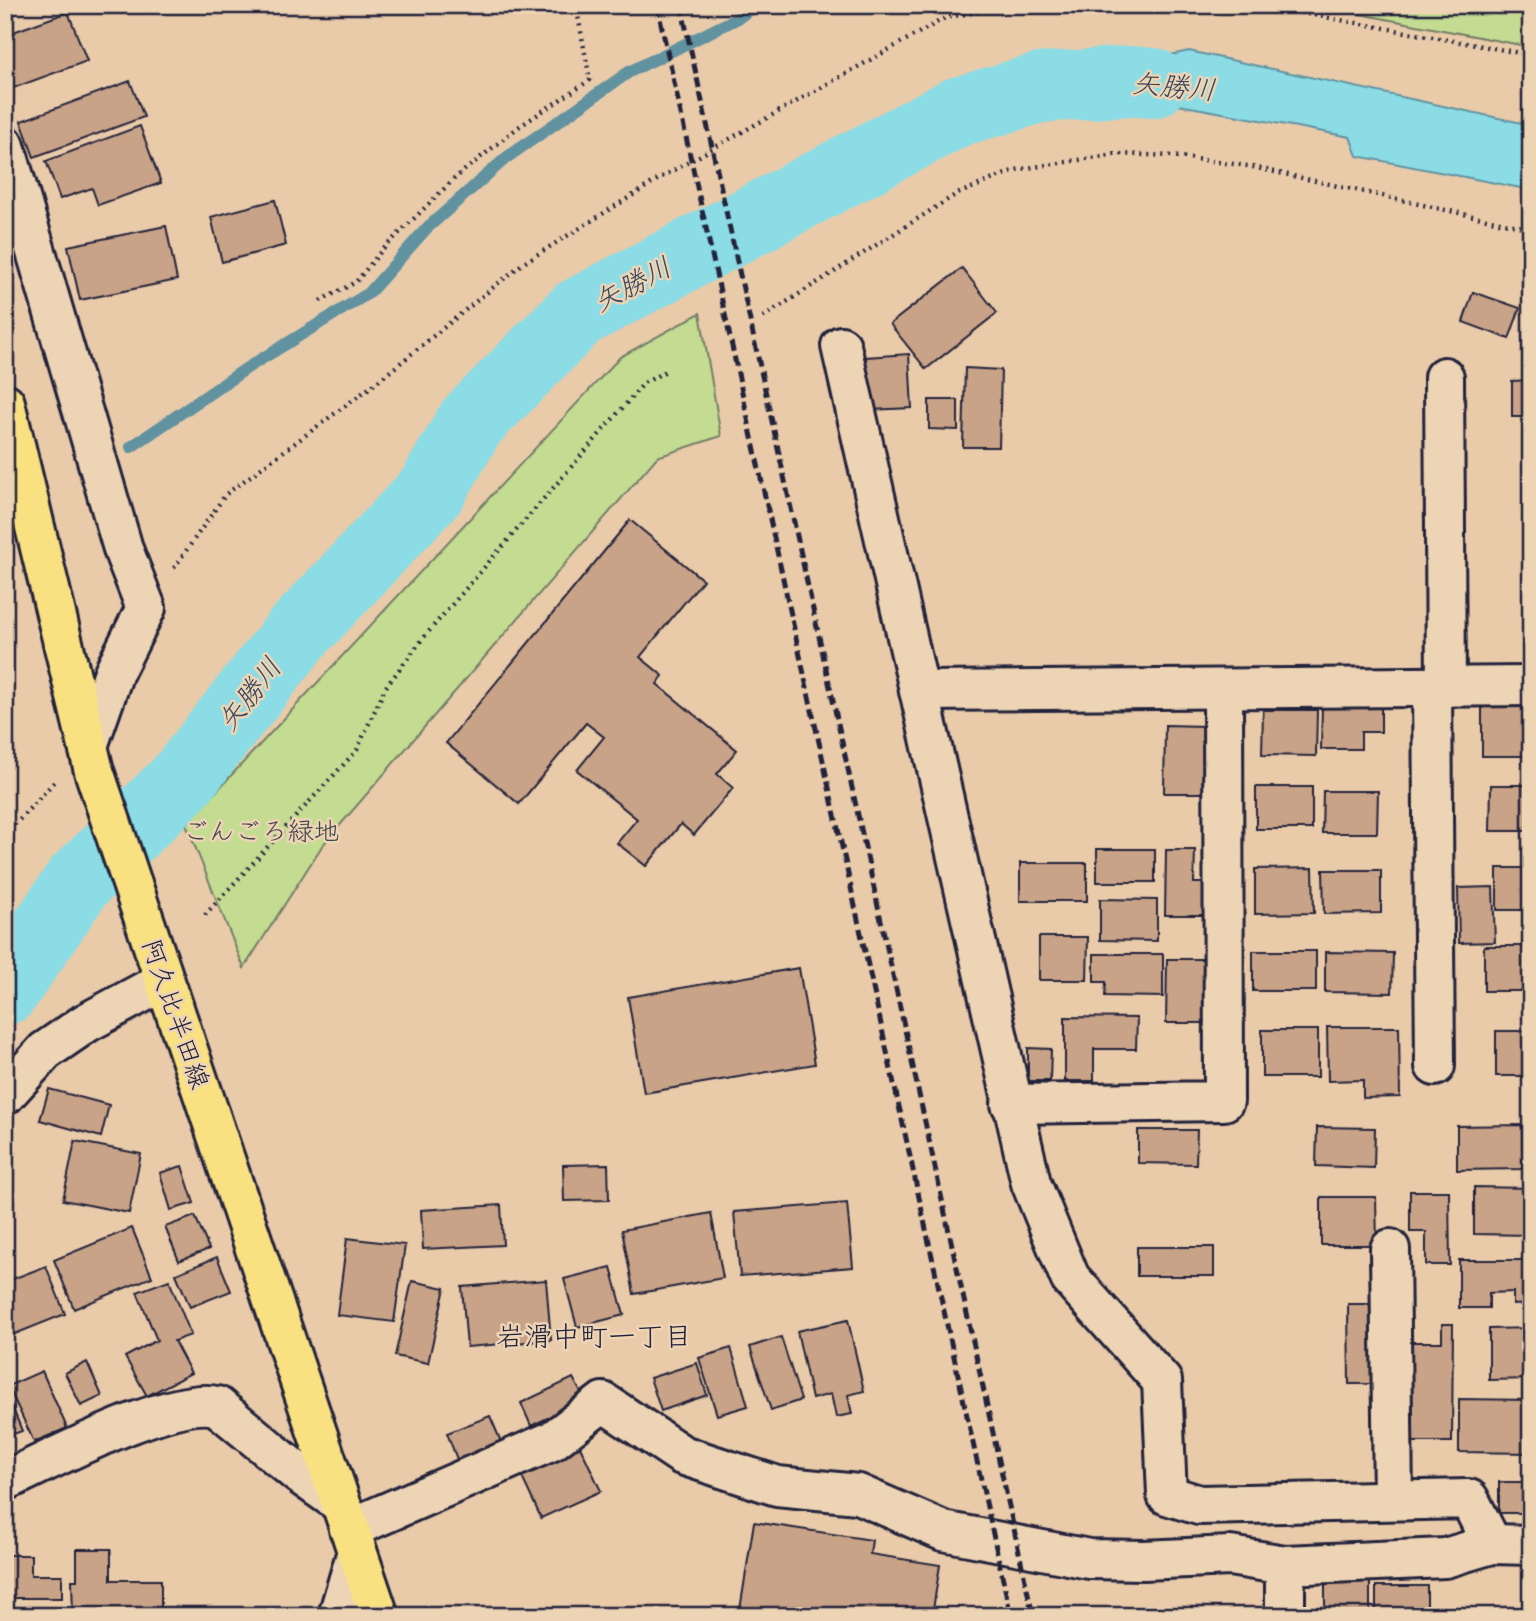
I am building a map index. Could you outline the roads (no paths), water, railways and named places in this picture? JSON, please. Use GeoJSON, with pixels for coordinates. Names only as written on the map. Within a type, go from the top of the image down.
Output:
{"type":"FeatureCollection","features":[{"type":"Feature","properties":{"kind":"main road","name":"阿久比半田線"},"geometry":{"type":"LineString","coordinates":[[5,403],[91,758],[379,1616]]}},
{"type":"Feature","properties":{"kind":"street"},"geometry":{"type":"LineString","coordinates":[[5,146],[124,552],[146,608],[114,672],[91,758]]}},
{"type":"Feature","properties":{"kind":"street"},"geometry":{"type":"LineString","coordinates":[[841,346],[1031,1183],[1070,1278],[1162,1381],[1167,1495],[1199,1505],[1469,1499],[1492,1544]]}},
{"type":"Feature","properties":{"kind":"street"},"geometry":{"type":"LineString","coordinates":[[1435,1066],[1444,377]]}},
{"type":"Feature","properties":{"kind":"street"},"geometry":{"type":"LineString","coordinates":[[919,691],[1531,686]]}},
{"type":"Feature","properties":{"kind":"street"},"geometry":{"type":"LineString","coordinates":[[1011,1104],[1224,1101],[1223,689]]}},
{"type":"Feature","properties":{"kind":"street"},"geometry":{"type":"LineString","coordinates":[[5,1095],[45,1051],[86,1023],[164,981]]}},
{"type":"Feature","properties":{"kind":"street"},"geometry":{"type":"LineString","coordinates":[[1390,1249],[1393,1500]]}},
{"type":"Feature","properties":{"kind":"street"},"geometry":{"type":"LineString","coordinates":[[349,1527],[552,1441],[603,1402],[682,1455],[777,1486],[859,1494],[943,1531],[1089,1559],[1144,1560],[1230,1556],[1285,1565],[1445,1558],[1492,1544],[1531,1545]]}},
{"type":"Feature","properties":{"kind":"street"},"geometry":{"type":"LineString","coordinates":[[5,1480],[149,1416],[204,1403],[217,1406],[299,1474],[349,1527]]}},
{"type":"Feature","properties":{"kind":"street"},"geometry":{"type":"LineString","coordinates":[[338,1616],[349,1527]]}},
{"type":"Feature","properties":{"kind":"street"},"geometry":{"type":"LineString","coordinates":[[1285,1565],[1285,1616]]}},
{"type":"Feature","properties":{"kind":"water"},"geometry":{"type":"Polygon","coordinates":[[[1189,51],[1531,125],[1531,190],[1357,156],[1350,137],[1196,108],[1040,83],[1189,51]]]}},
{"type":"Feature","properties":{"kind":"waterway"},"geometry":{"type":"LineString","coordinates":[[131,447],[247,368],[369,293],[426,229],[506,158],[629,72],[738,18],[757,5]]}},
{"type":"Feature","properties":{"kind":"waterway","name":"矢勝川"},"geometry":{"type":"LineString","coordinates":[[5,990],[78,882],[180,782],[296,635],[431,491],[471,422],[578,313],[957,112],[1040,88],[1129,81],[1153,83]]}},
{"type":"Feature","properties":{"kind":"railway"},"geometry":{"type":"LineString","coordinates":[[657,5],[1011,1616]]}},
{"type":"Feature","properties":{"kind":"railway"},"geometry":{"type":"LineString","coordinates":[[681,5],[1033,1616]]}},
{"type":"Feature","properties":{"kind":"district","name":"岩滑中町一丁目"},"geometry":{"type":"Point","coordinates":[594,1336]}},
{"type":"Feature","properties":{"kind":"park label","name":"ごんごろ緑地"},"geometry":{"type":"Point","coordinates":[261,831]}}]}
